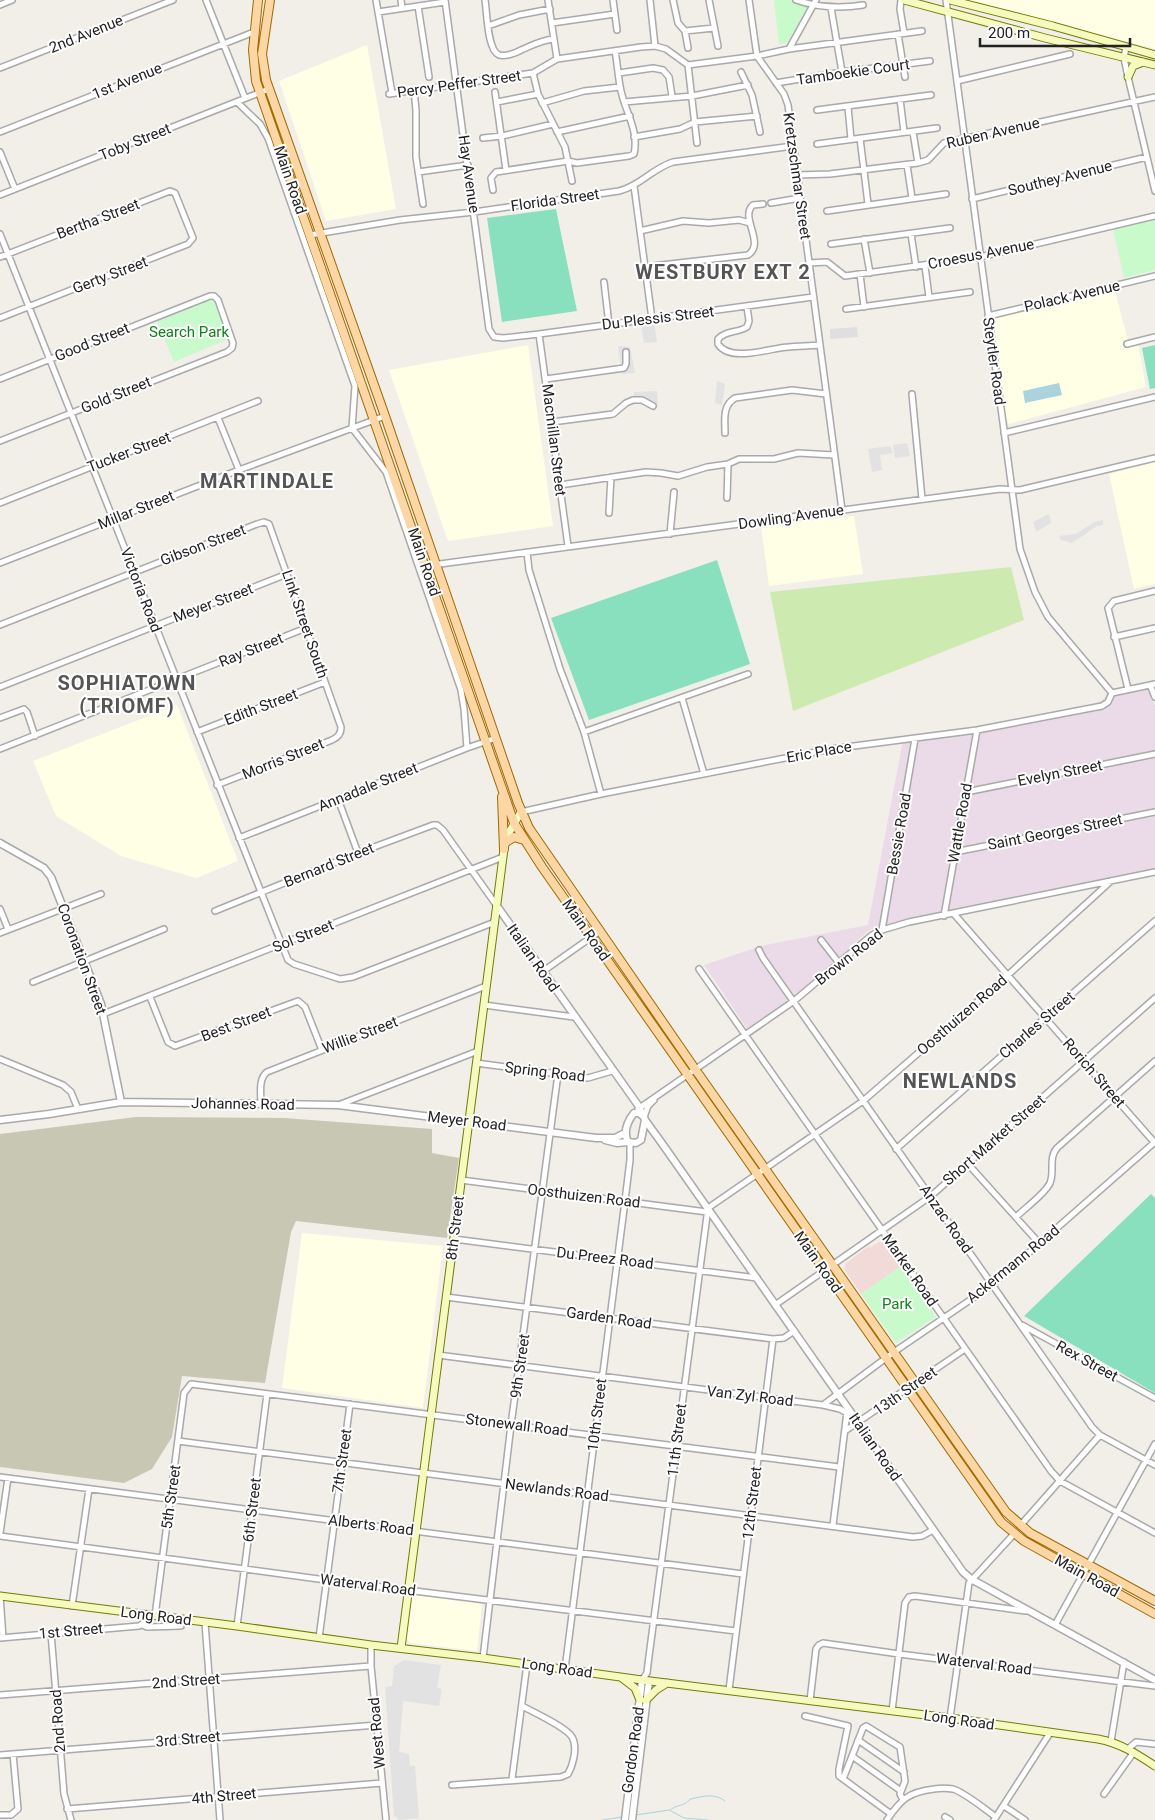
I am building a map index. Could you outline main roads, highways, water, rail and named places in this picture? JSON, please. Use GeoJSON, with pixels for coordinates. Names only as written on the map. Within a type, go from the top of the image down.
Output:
{"type":"FeatureCollection","features":[{"type":"Feature","properties":{"kind":"main road","name":"Main Road"},"geometry":{"type":"LineString","coordinates":[[258,0],[253,63],[260,92],[487,741],[514,824],[996,1516],[1014,1534],[1155,1614]]}},
{"type":"Feature","properties":{"kind":"main road","name":"Main Road"},"geometry":{"type":"LineString","coordinates":[[270,0],[262,54],[264,73],[385,416],[521,812],[540,846],[695,1070],[766,1168],[1001,1505],[1020,1526],[1087,1565],[1155,1601]]}},
{"type":"Feature","properties":{"kind":"main road"},"geometry":{"type":"LineString","coordinates":[[903,0],[1155,65]]}},
{"type":"Feature","properties":{"kind":"main road"},"geometry":{"type":"LineString","coordinates":[[950,0],[1053,26],[1155,55]]}},
{"type":"Feature","properties":{"kind":"main road"},"geometry":{"type":"LineString","coordinates":[[1128,77],[1134,66],[1143,62]]}},
{"type":"Feature","properties":{"kind":"main road"},"geometry":{"type":"LineString","coordinates":[[502,789],[504,850]]}},
{"type":"Feature","properties":{"kind":"main road","name":"8th Street"},"geometry":{"type":"LineString","coordinates":[[401,1648],[504,850],[521,812]]}},
{"type":"Feature","properties":{"kind":"main road"},"geometry":{"type":"LineString","coordinates":[[504,850],[514,838],[524,840]]}},
{"type":"Feature","properties":{"kind":"main road","name":"Long Road"},"geometry":{"type":"LineString","coordinates":[[0,1596],[483,1658],[646,1681],[950,1718],[1112,1742],[1131,1750],[1155,1766]]}},
{"type":"Feature","properties":{"kind":"main road"},"geometry":{"type":"LineString","coordinates":[[620,1677],[635,1688],[643,1700],[667,1683]]}},
{"type":"Feature","properties":{"kind":"water"},"geometry":{"type":"Polygon","coordinates":[[[1059,383],[1062,395],[1025,403],[1023,391],[1059,383]]]}},
{"type":"Feature","properties":{"kind":"waterway"},"geometry":{"type":"LineString","coordinates":[[670,1810],[685,1804],[691,1799],[700,1797],[713,1796],[725,1801]]}},
{"type":"Feature","properties":{"kind":"waterway"},"geometry":{"type":"LineString","coordinates":[[636,1815],[669,1810],[684,1818],[708,1820]]}},
{"type":"Feature","properties":{"kind":"waterway"},"geometry":{"type":"LineString","coordinates":[[603,1820],[622,1817]]}},
{"type":"Feature","properties":{"kind":"district","name":"WESTBURY EXT 2"},"geometry":{"type":"Point","coordinates":[723,272]}},
{"type":"Feature","properties":{"kind":"district","name":"MARTINDALE"},"geometry":{"type":"Point","coordinates":[267,481]}},
{"type":"Feature","properties":{"kind":"district","name":"SOPHIATOWN (TRIOMF)"},"geometry":{"type":"Point","coordinates":[127,694]}},
{"type":"Feature","properties":{"kind":"district","name":"NEWLANDS"},"geometry":{"type":"Point","coordinates":[960,1081]}},
{"type":"Feature","properties":{"kind":"park label","name":"Search Park"},"geometry":{"type":"Point","coordinates":[189,332]}},
{"type":"Feature","properties":{"kind":"park label","name":"Park"},"geometry":{"type":"Point","coordinates":[897,1304]}}]}
